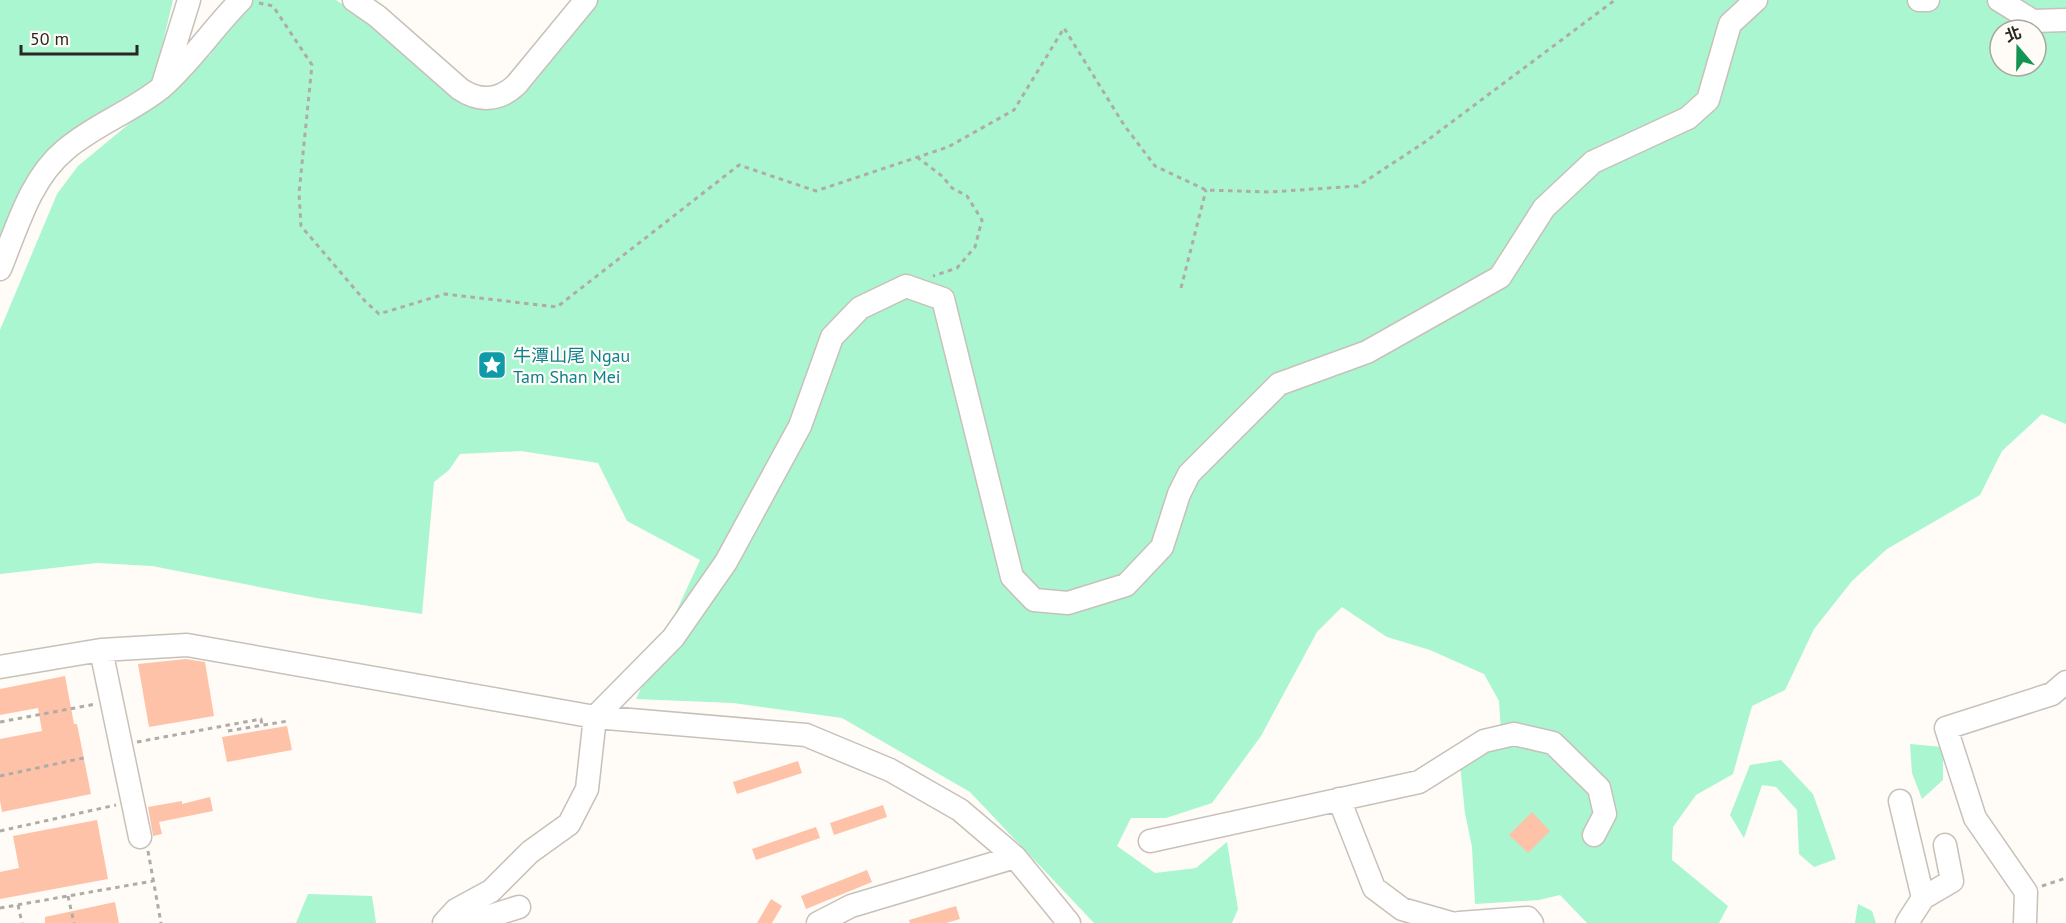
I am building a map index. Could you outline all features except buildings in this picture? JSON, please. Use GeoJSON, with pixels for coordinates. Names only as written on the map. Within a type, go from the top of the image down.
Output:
{"type":"FeatureCollection","features":[{"type":"Feature","properties":{"kind":"street"},"geometry":{"type":"LineString","coordinates":[[163,86],[168,63],[189,0]]}},
{"type":"Feature","properties":{"kind":"street"},"geometry":{"type":"LineString","coordinates":[[354,0],[376,16],[460,90],[472,97],[486,99],[505,94],[516,85],[586,0]]}},
{"type":"Feature","properties":{"kind":"street"},"geometry":{"type":"LineString","coordinates":[[444,923],[456,910],[491,891],[530,852],[569,824],[587,789],[595,717],[673,638],[726,562],[800,426],[832,337],[860,308],[906,286],[943,299],[1012,577],[1034,600],[1068,603],[1126,585],[1162,547],[1179,494],[1189,474],[1280,384],[1367,352],[1500,277],[1544,208],[1593,162],[1688,118],[1708,100],[1730,24],[1756,0]]}},
{"type":"Feature","properties":{"kind":"street"},"geometry":{"type":"LineString","coordinates":[[1919,0],[1928,0]]}},
{"type":"Feature","properties":{"kind":"street"},"geometry":{"type":"LineString","coordinates":[[1999,0],[2033,21],[2066,21]]}},
{"type":"Feature","properties":{"kind":"street"},"geometry":{"type":"LineString","coordinates":[[0,269],[31,196],[51,164],[76,141],[140,103],[163,86],[238,3]]}},
{"type":"Feature","properties":{"kind":"street"},"geometry":{"type":"LineString","coordinates":[[0,667],[101,650],[187,645],[595,717],[806,735],[890,770],[960,810],[1015,856],[1069,923]]}},
{"type":"Feature","properties":{"kind":"street"},"geometry":{"type":"LineString","coordinates":[[101,650],[140,837]]}},
{"type":"Feature","properties":{"kind":"street"},"geometry":{"type":"LineString","coordinates":[[2025,923],[2026,892],[1975,818],[1946,728],[2059,688]]}},
{"type":"Feature","properties":{"kind":"street"},"geometry":{"type":"LineString","coordinates":[[1150,841],[1419,782],[1484,741],[1514,734],[1553,743],[1599,788],[1605,814],[1594,835]]}},
{"type":"Feature","properties":{"kind":"street"},"geometry":{"type":"LineString","coordinates":[[1339,799],[1374,888],[1402,909],[1451,923]]}},
{"type":"Feature","properties":{"kind":"street"},"geometry":{"type":"LineString","coordinates":[[1900,801],[1923,898]]}},
{"type":"Feature","properties":{"kind":"street"},"geometry":{"type":"LineString","coordinates":[[1907,923],[1923,898],[1952,882],[1945,844]]}},
{"type":"Feature","properties":{"kind":"street"},"geometry":{"type":"LineString","coordinates":[[819,923],[850,906],[1015,856]]}},
{"type":"Feature","properties":{"kind":"street"},"geometry":{"type":"LineString","coordinates":[[468,923],[519,908]]}},
{"type":"Feature","properties":{"kind":"street"},"geometry":{"type":"LineString","coordinates":[[1459,923],[1528,918],[1532,923]]}},
{"type":"Feature","properties":{"kind":"path"},"geometry":{"type":"LineString","coordinates":[[238,3],[273,6],[312,65],[299,193],[301,226],[365,301],[379,314],[445,294],[557,307],[739,165],[816,191],[948,147],[1014,110],[1064,28],[1124,125],[1155,166],[1206,190],[1270,192],[1358,186],[1425,142],[1615,0]]}},
{"type":"Feature","properties":{"kind":"path"},"geometry":{"type":"LineString","coordinates":[[906,286],[957,268],[975,248],[982,220],[967,196],[952,188],[942,176],[917,157]]}},
{"type":"Feature","properties":{"kind":"path"},"geometry":{"type":"LineString","coordinates":[[1181,288],[1206,190]]}},
{"type":"Feature","properties":{"kind":"path"},"geometry":{"type":"LineString","coordinates":[[0,722],[112,701]]}},
{"type":"Feature","properties":{"kind":"path"},"geometry":{"type":"LineString","coordinates":[[121,745],[261,719],[262,726]]}},
{"type":"Feature","properties":{"kind":"path"},"geometry":{"type":"LineString","coordinates":[[228,731],[288,721]]}},
{"type":"Feature","properties":{"kind":"path"},"geometry":{"type":"LineString","coordinates":[[246,722],[247,728]]}},
{"type":"Feature","properties":{"kind":"path"},"geometry":{"type":"LineString","coordinates":[[0,776],[88,757]]}},
{"type":"Feature","properties":{"kind":"path"},"geometry":{"type":"LineString","coordinates":[[0,831],[133,801]]}},
{"type":"Feature","properties":{"kind":"path"},"geometry":{"type":"LineString","coordinates":[[140,837],[147,844],[161,923]]}},
{"type":"Feature","properties":{"kind":"path"},"geometry":{"type":"LineString","coordinates":[[2026,892],[2066,878]]}},
{"type":"Feature","properties":{"kind":"path"},"geometry":{"type":"LineString","coordinates":[[0,908],[153,882]]}},
{"type":"Feature","properties":{"kind":"path"},"geometry":{"type":"LineString","coordinates":[[68,896],[74,923]]}},
{"type":"Feature","properties":{"kind":"path"},"geometry":{"type":"LineString","coordinates":[[18,905],[22,923]]}},
{"type":"Feature","properties":{"kind":"green space"},"geometry":{"type":"Polygon","coordinates":[[[0,0],[173,0],[154,80],[98,113],[52,152],[0,253],[0,0]]]}},
{"type":"Feature","properties":{"kind":"green space"},"geometry":{"type":"Polygon","coordinates":[[[234,0],[336,0],[363,17],[461,99],[516,92],[596,0],[2066,0],[2066,424],[2042,414],[2002,451],[1980,495],[1887,549],[1852,581],[1814,629],[1785,690],[1752,706],[1733,774],[1696,795],[1673,827],[1672,860],[1728,906],[1719,923],[1587,923],[1560,895],[1539,900],[1475,904],[1472,847],[1465,813],[1460,765],[1501,730],[1499,701],[1484,674],[1430,650],[1387,637],[1342,607],[1317,632],[1261,736],[1212,803],[1166,818],[1131,818],[1117,846],[1155,873],[1196,868],[1227,842],[1238,909],[1232,923],[1094,923],[970,792],[842,718],[733,703],[636,699],[700,560],[627,521],[598,463],[521,451],[460,454],[449,470],[434,482],[422,614],[316,598],[152,566],[97,563],[0,574],[0,330],[57,194],[78,166],[211,54],[226,8],[234,0]]]}},
{"type":"Feature","properties":{"kind":"green space"},"geometry":{"type":"Polygon","coordinates":[[[1910,744],[1943,747],[1943,780],[1922,799],[1912,773],[1910,744]]]}},
{"type":"Feature","properties":{"kind":"green space"},"geometry":{"type":"Polygon","coordinates":[[[1781,760],[1813,794],[1836,859],[1814,867],[1799,854],[1797,810],[1776,787],[1762,785],[1744,838],[1730,815],[1750,765],[1781,760]]]}},
{"type":"Feature","properties":{"kind":"green space"},"geometry":{"type":"Polygon","coordinates":[[[308,894],[372,896],[376,923],[296,923],[308,894]]]}},
{"type":"Feature","properties":{"kind":"green space"},"geometry":{"type":"Polygon","coordinates":[[[1858,904],[1872,911],[1876,923],[1855,923],[1858,904]]]}},
{"type":"Feature","properties":{"kind":"place","name":"牛潭山尾 Ngau Tam Shan Mei"},"geometry":{"type":"Point","coordinates":[492,365]}}]}
